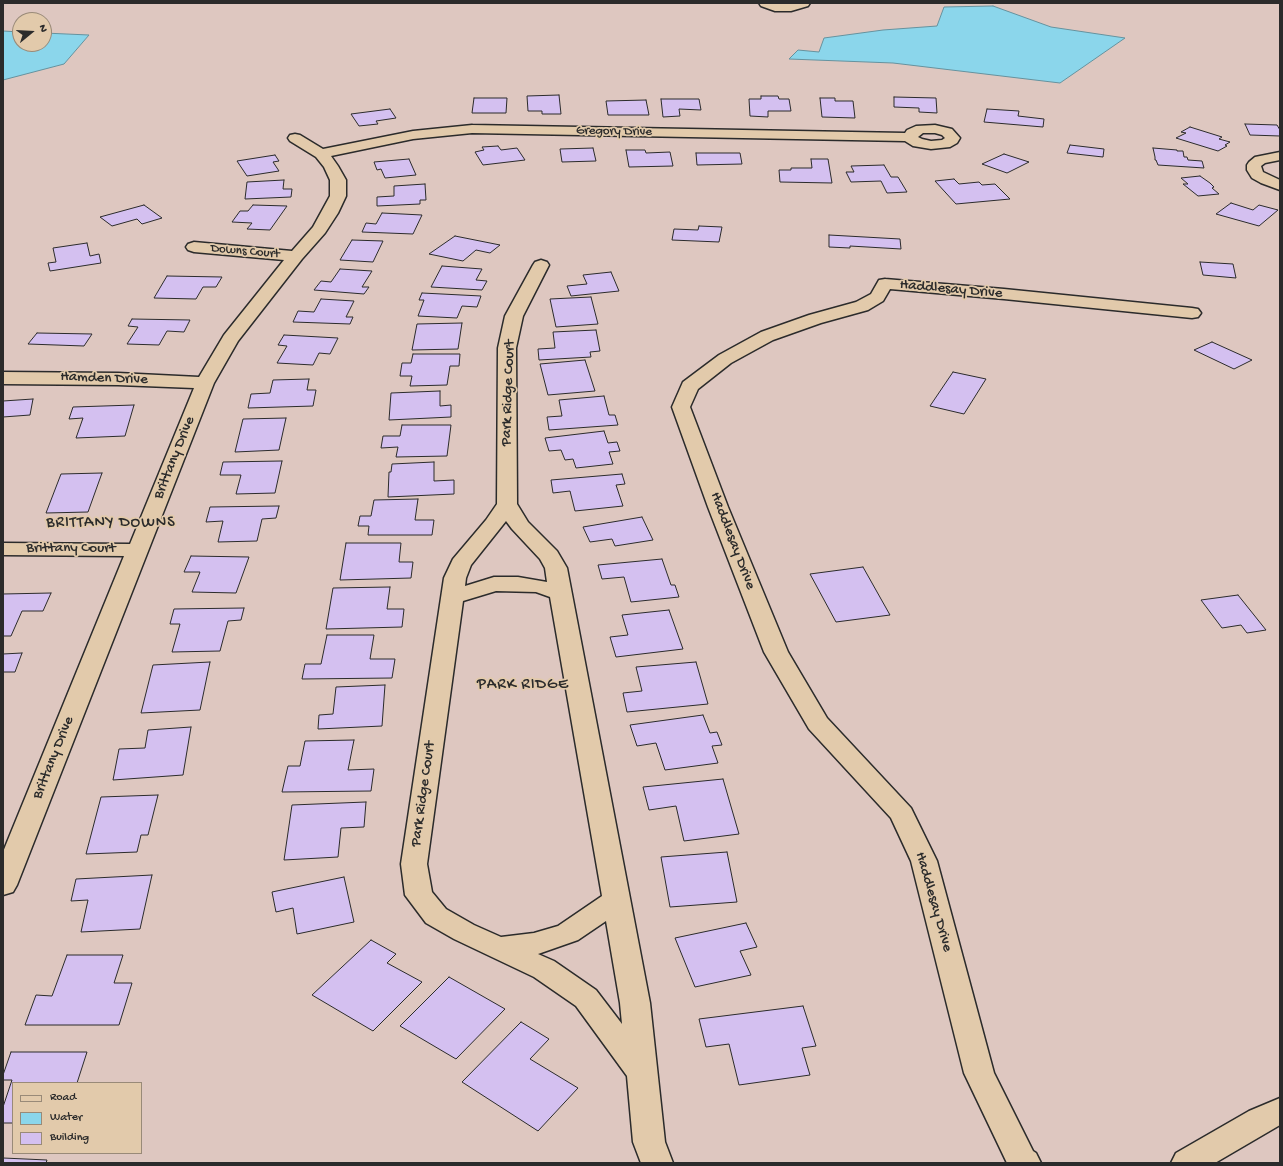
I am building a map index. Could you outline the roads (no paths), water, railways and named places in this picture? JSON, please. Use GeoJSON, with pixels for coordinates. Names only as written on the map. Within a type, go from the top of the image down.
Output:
{"type":"FeatureCollection","features":[{"type":"Feature","properties":{"kind":"street"},"geometry":{"type":"LineString","coordinates":[[765,3],[775,7],[792,7],[804,3]]}},
{"type":"Feature","properties":{"kind":"street","name":"Gregory Drive"},"geometry":{"type":"LineString","coordinates":[[320,154],[413,135],[472,130],[910,137]]}},
{"type":"Feature","properties":{"kind":"street","name":"Brittany Drive"},"geometry":{"type":"LineString","coordinates":[[3,885],[205,383],[230,339],[296,256],[319,230],[330,213],[338,196],[338,180],[332,166],[320,154],[295,138]]}},
{"type":"Feature","properties":{"kind":"street"},"geometry":{"type":"LineString","coordinates":[[1280,156],[1260,160],[1254,164],[1254,170],[1257,175],[1280,185]]}},
{"type":"Feature","properties":{"kind":"street","name":"Downs Court"},"geometry":{"type":"LineString","coordinates":[[194,247],[296,256]]}},
{"type":"Feature","properties":{"kind":"street","name":"Park Ridge Court"},"geometry":{"type":"LineString","coordinates":[[541,265],[514,316],[507,348],[507,504],[519,525],[549,556],[556,568],[635,1003],[649,1142],[657,1163]]}},
{"type":"Feature","properties":{"kind":"street","name":"Haddlesay Drive"},"geometry":{"type":"LineString","coordinates":[[1025,1163],[1022,1161],[979,1073],[924,861],[902,814],[818,723],[776,652],[718,507],[681,407],[690,386],[725,359],[767,336],[815,319],[862,306],[877,297],[885,284],[1004,294],[1192,313]]}},
{"type":"Feature","properties":{"kind":"street","name":"Hamden Drive"},"geometry":{"type":"LineString","coordinates":[[3,378],[110,378],[205,383]]}},
{"type":"Feature","properties":{"kind":"street","name":"Park Ridge Court"},"geometry":{"type":"LineString","coordinates":[[507,504],[494,524],[461,564],[455,578],[414,864],[419,895],[436,916],[464,932],[544,970],[586,998],[643,1074]]}},
{"type":"Feature","properties":{"kind":"street","name":"Brittany Court"},"geometry":{"type":"LineString","coordinates":[[3,548],[138,550]]}},
{"type":"Feature","properties":{"kind":"street"},"geometry":{"type":"LineString","coordinates":[[452,597],[494,584],[539,586],[560,593]]}},
{"type":"Feature","properties":{"kind":"street"},"geometry":{"type":"LineString","coordinates":[[499,948],[535,944],[568,933],[617,900]]}},
{"type":"Feature","properties":{"kind":"street"},"geometry":{"type":"LineString","coordinates":[[1186,1163],[1260,1120],[1280,1111]]}},
{"type":"Feature","properties":{"kind":"water"},"geometry":{"type":"Polygon","coordinates":[[[993,6],[1051,27],[1125,38],[1060,83],[893,63],[789,59],[798,50],[819,52],[824,38],[883,30],[937,26],[944,7],[993,6]]]}},
{"type":"Feature","properties":{"kind":"water"},"geometry":{"type":"Polygon","coordinates":[[[3,31],[12,32],[12,52],[52,52],[52,33],[89,35],[64,64],[3,80],[3,31]]]}},
{"type":"Feature","properties":{"kind":"district","name":"BRITTANY DOWNS"},"geometry":{"type":"Point","coordinates":[111,524]}},
{"type":"Feature","properties":{"kind":"district","name":"PARK RIDGE"},"geometry":{"type":"Point","coordinates":[523,686]}}]}
